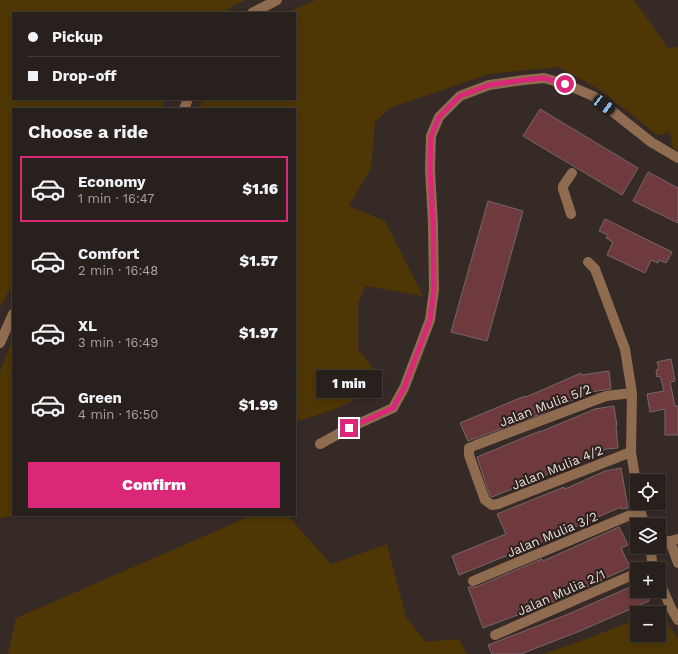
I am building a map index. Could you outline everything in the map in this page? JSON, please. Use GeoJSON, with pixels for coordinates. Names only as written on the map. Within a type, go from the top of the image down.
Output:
{"type":"FeatureCollection","features":[{"type":"Feature","properties":{"kind":"street"},"geometry":{"type":"LineString","coordinates":[[254,12],[278,0]]}},
{"type":"Feature","properties":{"kind":"street"},"geometry":{"type":"LineString","coordinates":[[320,444],[349,428],[393,408],[404,388],[430,320],[434,290],[430,169],[431,136],[439,117],[460,96],[489,85],[544,78],[565,84],[592,96],[651,142],[678,158]]}},
{"type":"Feature","properties":{"kind":"street"},"geometry":{"type":"LineString","coordinates":[[571,214],[563,186],[572,173]]}},
{"type":"Feature","properties":{"kind":"street"},"geometry":{"type":"LineString","coordinates":[[588,262],[597,274],[626,350],[632,393],[631,452],[635,474]]}},
{"type":"Feature","properties":{"kind":"street"},"geometry":{"type":"LineString","coordinates":[[0,343],[12,316]]}},
{"type":"Feature","properties":{"kind":"street","name":"Jalan Mulia 5/2"},"geometry":{"type":"LineString","coordinates":[[492,505],[486,500],[469,456],[469,448],[606,396],[632,393]]}},
{"type":"Feature","properties":{"kind":"street","name":"Jalan Mulia 4/2"},"geometry":{"type":"LineString","coordinates":[[492,505],[498,504],[631,452]]}},
{"type":"Feature","properties":{"kind":"street","name":"Jalan Mulia 3/2"},"geometry":{"type":"LineString","coordinates":[[473,580],[633,510]]}},
{"type":"Feature","properties":{"kind":"street"},"geometry":{"type":"LineString","coordinates":[[674,540],[678,563]]}},
{"type":"Feature","properties":{"kind":"street","name":"Jalan Mulia 2/1"},"geometry":{"type":"LineString","coordinates":[[496,635],[630,576]]}},
{"type":"Feature","properties":{"kind":"street"},"geometry":{"type":"LineString","coordinates":[[666,597],[678,620]]}},
{"type":"Feature","properties":{"kind":"shaded area"},"geometry":{"type":"Polygon","coordinates":[[[0,0],[246,0],[234,5],[224,12],[12,12],[12,100],[165,100],[162,108],[12,108],[12,288],[8,292],[0,307],[0,0]]]}},
{"type":"Feature","properties":{"kind":"shaded area"},"geometry":{"type":"Polygon","coordinates":[[[316,0],[634,0],[668,48],[678,47],[678,150],[673,148],[670,132],[657,135],[602,91],[559,67],[489,74],[390,108],[375,122],[371,168],[349,206],[385,221],[423,296],[365,286],[358,304],[358,349],[374,370],[373,383],[359,397],[349,403],[296,422],[296,108],[199,108],[203,100],[296,100],[296,12],[288,12],[316,0]]]}},
{"type":"Feature","properties":{"kind":"shaded area"},"geometry":{"type":"Polygon","coordinates":[[[12,341],[12,515],[0,519],[0,372],[12,341]]]}},
{"type":"Feature","properties":{"kind":"shaded area"},"geometry":{"type":"Polygon","coordinates":[[[251,516],[288,516],[331,564],[387,544],[406,617],[426,642],[459,639],[467,654],[8,654],[16,618],[251,516]]]}},
{"type":"Feature","properties":{"kind":"shaded area"},"geometry":{"type":"Polygon","coordinates":[[[666,621],[678,638],[678,654],[543,654],[630,622],[630,642],[666,642],[666,621]]]}},
{"type":"Feature","properties":{"kind":"building"},"geometry":{"type":"Polygon","coordinates":[[[540,109],[638,168],[622,195],[523,136],[540,109]]]}},
{"type":"Feature","properties":{"kind":"building"},"geometry":{"type":"Polygon","coordinates":[[[648,172],[678,188],[678,223],[633,201],[648,172]]]}},
{"type":"Feature","properties":{"kind":"building"},"geometry":{"type":"Polygon","coordinates":[[[488,201],[523,211],[487,341],[451,332],[488,201]]]}},
{"type":"Feature","properties":{"kind":"building"},"geometry":{"type":"Polygon","coordinates":[[[605,219],[672,252],[666,263],[659,260],[658,263],[651,260],[645,273],[607,255],[613,242],[606,238],[608,235],[599,231],[605,219]]]}},
{"type":"Feature","properties":{"kind":"building"},"geometry":{"type":"Polygon","coordinates":[[[671,359],[675,381],[670,382],[675,406],[678,406],[678,435],[665,435],[665,409],[650,412],[647,394],[664,391],[660,376],[657,377],[656,370],[659,369],[657,362],[671,359]]]}},
{"type":"Feature","properties":{"kind":"building"},"geometry":{"type":"Polygon","coordinates":[[[609,371],[611,389],[590,392],[541,414],[468,441],[460,423],[581,373],[582,375],[609,371]]]}},
{"type":"Feature","properties":{"kind":"building"},"geometry":{"type":"Polygon","coordinates":[[[614,406],[618,448],[606,449],[492,497],[490,496],[477,457],[595,409],[614,406]]]}},
{"type":"Feature","properties":{"kind":"building"},"geometry":{"type":"Polygon","coordinates":[[[621,468],[628,508],[621,509],[621,507],[459,575],[452,556],[506,534],[497,514],[564,487],[565,489],[605,471],[621,468]]]}},
{"type":"Feature","properties":{"kind":"building"},"geometry":{"type":"Polygon","coordinates":[[[619,527],[628,545],[621,548],[630,567],[560,599],[483,628],[468,587],[476,587],[542,559],[543,561],[619,527]]]}},
{"type":"Feature","properties":{"kind":"building"},"geometry":{"type":"Polygon","coordinates":[[[630,587],[630,598],[648,598],[649,601],[638,606],[630,606],[630,609],[521,654],[492,654],[488,645],[566,615],[630,587]]]}},
{"type":"Feature","properties":{"kind":"route"},"geometry":{"type":"LineString","coordinates":[[349,428],[393,408],[404,388],[430,320],[434,290],[430,169],[431,136],[439,117],[460,96],[489,85],[544,78],[565,84]]}}]}
